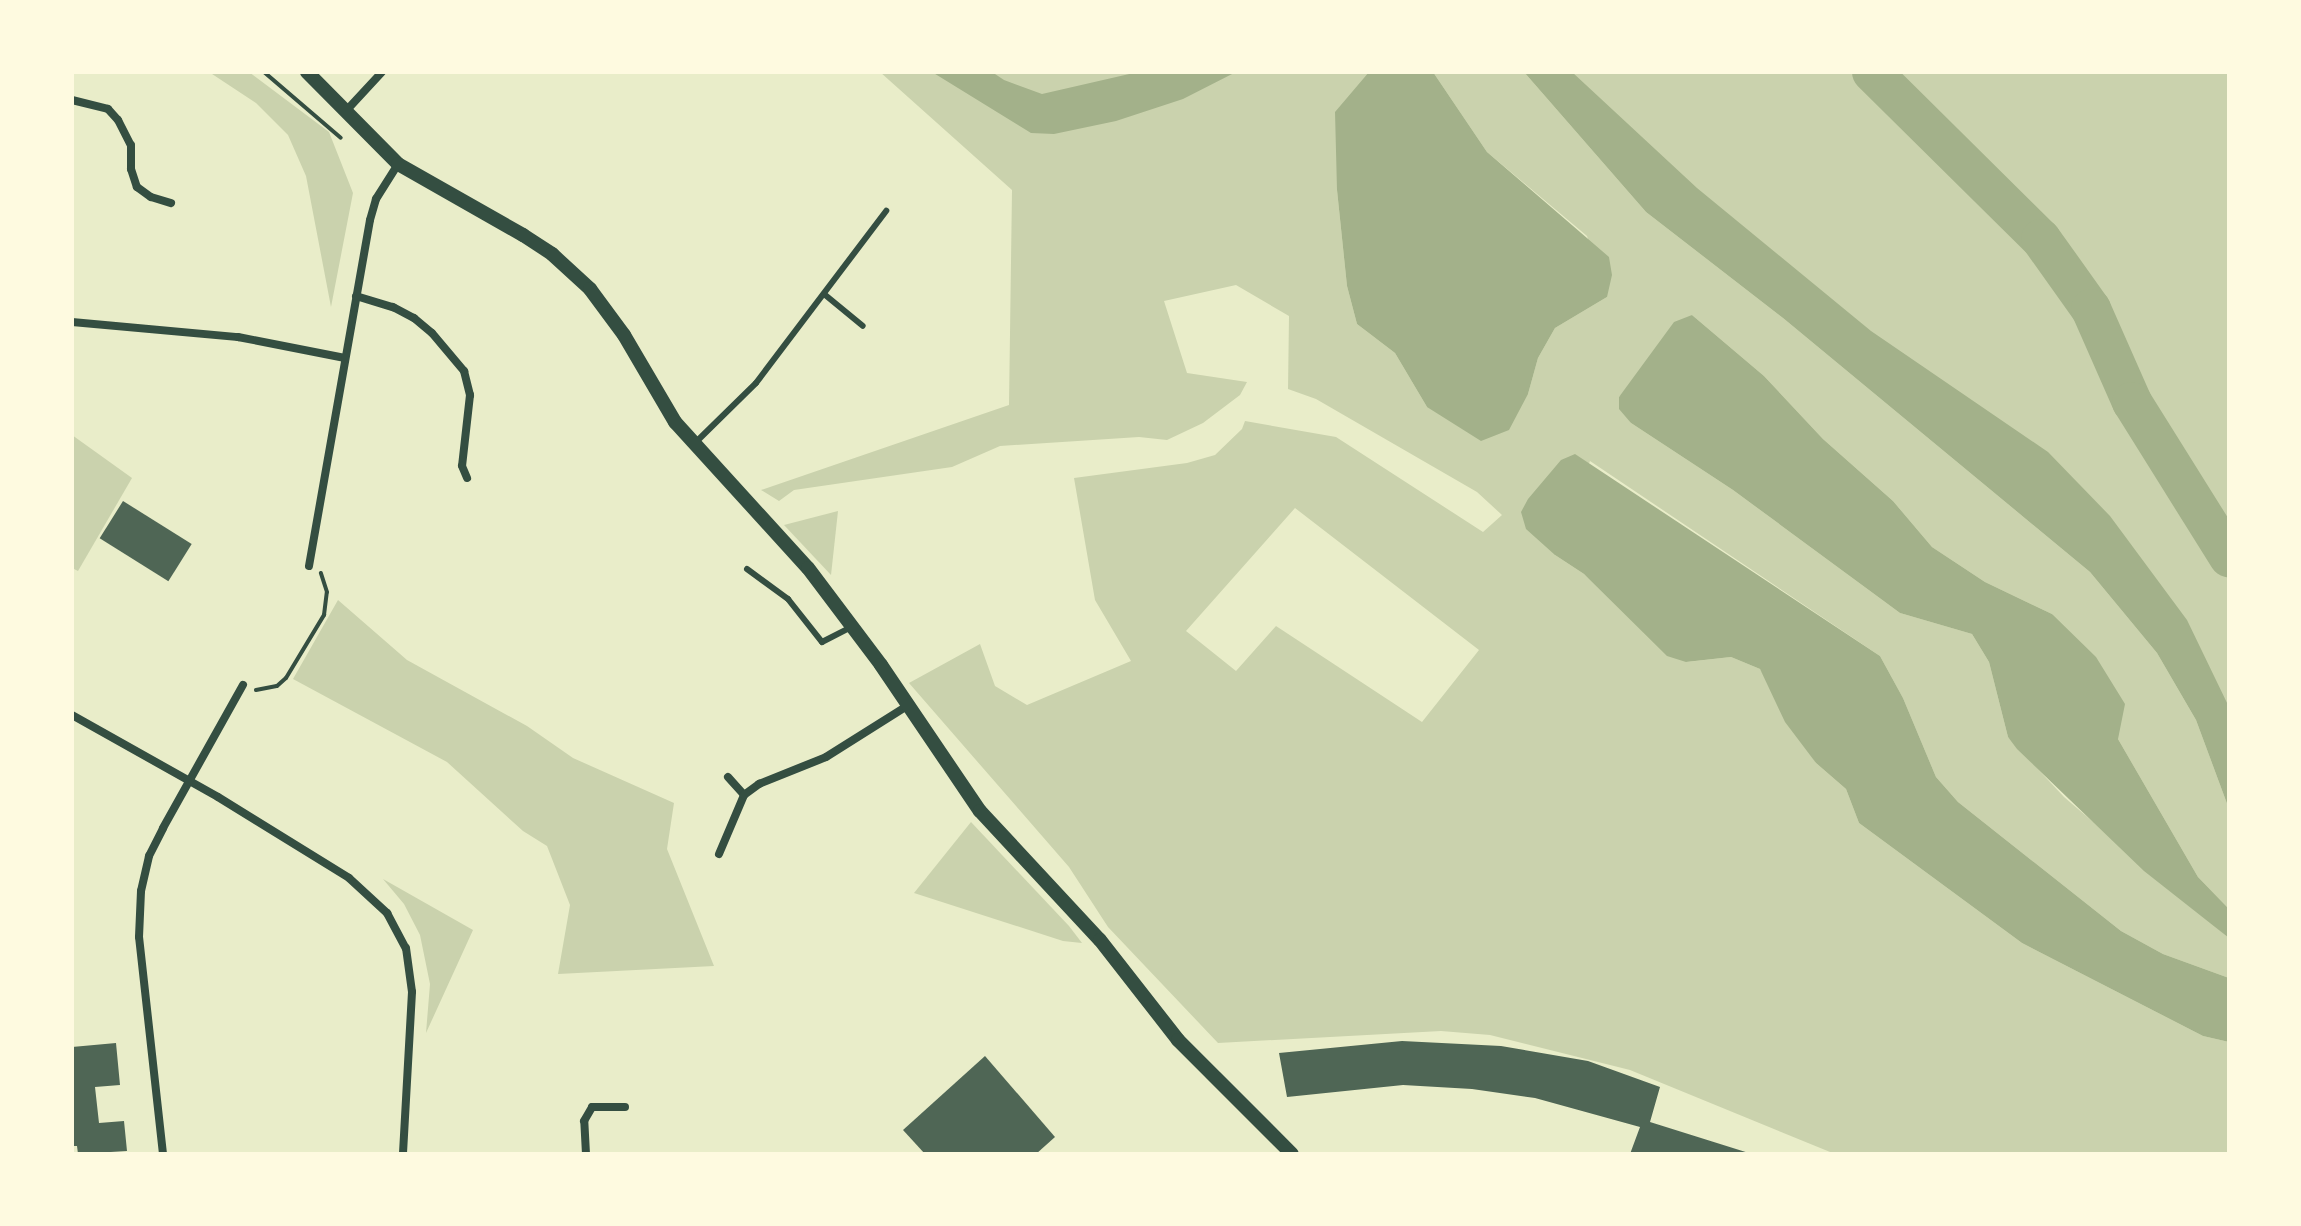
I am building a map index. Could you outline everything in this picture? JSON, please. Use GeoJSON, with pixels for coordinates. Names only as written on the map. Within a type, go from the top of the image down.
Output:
{"type":"FeatureCollection","features":[{"type":"Feature","properties":{"kind":"street"},"geometry":{"type":"LineString","coordinates":[[307,72],[398,164],[515,230],[570,269],[590,289],[624,335],[664,404],[693,444],[784,540],[853,626],[980,811],[1100,940],[1178,1040],[1292,1154]]}},
{"type":"Feature","properties":{"kind":"street"},"geometry":{"type":"LineString","coordinates":[[345,112],[382,72]]}},
{"type":"Feature","properties":{"kind":"street"},"geometry":{"type":"LineString","coordinates":[[72,100],[108,109],[118,120],[131,145],[131,169],[137,187],[151,197],[171,203]]}},
{"type":"Feature","properties":{"kind":"street"},"geometry":{"type":"LineString","coordinates":[[309,566],[376,199],[398,164]]}},
{"type":"Feature","properties":{"kind":"street"},"geometry":{"type":"LineString","coordinates":[[356,296],[393,307],[414,318],[432,333],[464,371],[470,395],[462,466],[467,478]]}},
{"type":"Feature","properties":{"kind":"street"},"geometry":{"type":"LineString","coordinates":[[72,322],[238,337],[345,358]]}},
{"type":"Feature","properties":{"kind":"street"},"geometry":{"type":"LineString","coordinates":[[163,1154],[139,937],[141,891],[149,856],[243,685]]}},
{"type":"Feature","properties":{"kind":"street"},"geometry":{"type":"LineString","coordinates":[[719,854],[744,795],[759,784],[826,757],[907,706]]}},
{"type":"Feature","properties":{"kind":"street"},"geometry":{"type":"LineString","coordinates":[[72,715],[349,878],[387,913],[406,948],[412,992],[403,1154]]}},
{"type":"Feature","properties":{"kind":"street"},"geometry":{"type":"LineString","coordinates":[[728,777],[744,795]]}},
{"type":"Feature","properties":{"kind":"street"},"geometry":{"type":"LineString","coordinates":[[586,1154],[583,1134],[592,1107],[625,1107]]}},
{"type":"Feature","properties":{"kind":"lane"},"geometry":{"type":"LineString","coordinates":[[693,444],[756,383],[886,211]]}},
{"type":"Feature","properties":{"kind":"lane"},"geometry":{"type":"LineString","coordinates":[[824,294],[863,326]]}},
{"type":"Feature","properties":{"kind":"lane"},"geometry":{"type":"LineString","coordinates":[[747,569],[788,599],[822,642],[853,626]]}},
{"type":"Feature","properties":{"kind":"path"},"geometry":{"type":"LineString","coordinates":[[264,72],[341,138]]}},
{"type":"Feature","properties":{"kind":"path"},"geometry":{"type":"LineString","coordinates":[[243,685],[264,690],[286,678],[324,615],[325,580],[320,570],[309,566]]}},
{"type":"Feature","properties":{"kind":"shaded area"},"geometry":{"type":"Polygon","coordinates":[[[209,72],[249,72],[329,132],[353,193],[331,307],[306,176],[288,135],[256,103],[209,72]]]}},
{"type":"Feature","properties":{"kind":"shaded area"},"geometry":{"type":"Polygon","coordinates":[[[880,72],[1370,72],[1337,190],[1347,286],[1357,324],[1395,353],[1427,407],[1528,394],[1538,358],[1555,328],[1607,297],[1587,236],[1487,152],[1433,72],[1524,72],[1646,212],[1783,318],[2090,572],[2157,653],[2196,720],[2229,809],[2229,909],[2198,877],[2118,739],[2052,614],[1985,582],[1932,547],[1893,501],[1823,439],[1764,376],[1692,315],[1619,397],[1631,423],[1733,490],[1900,613],[1972,634],[1989,662],[2008,737],[2064,797],[2229,938],[2229,978],[2163,954],[2121,931],[1958,802],[1936,777],[1903,698],[1880,656],[1590,461],[1555,555],[1584,574],[1687,662],[1731,657],[1760,669],[1816,763],[1846,789],[1859,823],[2022,943],[2203,1036],[2229,1042],[2229,1154],[1835,1154],[1630,1070],[1490,1035],[1441,1031],[1218,1043],[1108,927],[1069,867],[909,683],[980,644],[995,686],[1027,705],[1131,661],[1095,600],[1074,478],[1187,463],[1215,455],[1242,429],[1245,421],[1336,437],[1483,532],[1502,515],[1477,492],[1316,399],[1288,389],[1289,316],[1236,285],[1164,301],[1187,373],[1247,382],[1240,395],[1203,423],[1167,440],[1139,437],[1000,446],[952,467],[794,490],[779,501],[761,490],[1009,405],[1012,190],[880,72]],[[1295,508],[1186,631],[1236,671],[1276,626],[1422,722],[1479,650],[1295,508]]]}},
{"type":"Feature","properties":{"kind":"shaded area"},"geometry":{"type":"Polygon","coordinates":[[[932,72],[992,72],[1004,80],[1042,94],[1138,72],[1236,72],[1183,99],[1116,121],[1054,134],[1031,133],[932,72]]]}},
{"type":"Feature","properties":{"kind":"shaded area"},"geometry":{"type":"Polygon","coordinates":[[[1369,72],[1433,72],[1487,152],[1609,257],[1612,275],[1607,297],[1555,328],[1538,358],[1528,394],[1509,430],[1481,441],[1427,407],[1395,353],[1357,324],[1347,286],[1337,190],[1335,112],[1369,72]]]}},
{"type":"Feature","properties":{"kind":"shaded area"},"geometry":{"type":"Polygon","coordinates":[[[1524,72],[1572,72],[1697,188],[1871,331],[2048,452],[2110,516],[2187,620],[2229,707],[2229,809],[2196,720],[2157,653],[2090,572],[1783,318],[1646,212],[1524,72]]]}},
{"type":"Feature","properties":{"kind":"shaded area"},"geometry":{"type":"Polygon","coordinates":[[[1550,72],[2229,72],[2229,754],[2114,548],[1550,72]]]}},
{"type":"Feature","properties":{"kind":"shaded area"},"geometry":{"type":"Polygon","coordinates":[[[1692,315],[1764,376],[1823,439],[1893,501],[1932,547],[1985,582],[2052,614],[2096,657],[2125,704],[2118,739],[2198,877],[2229,909],[2229,938],[2144,871],[2017,749],[2008,737],[1989,662],[1972,634],[1900,613],[1733,490],[1631,423],[1619,409],[1619,397],[1674,322],[1692,315]]]}},
{"type":"Feature","properties":{"kind":"shaded area"},"geometry":{"type":"Polygon","coordinates":[[[72,435],[132,478],[78,571],[72,568],[72,435]]]}},
{"type":"Feature","properties":{"kind":"shaded area"},"geometry":{"type":"Polygon","coordinates":[[[1575,454],[1880,656],[1903,698],[1936,777],[1958,802],[2121,931],[2163,954],[2229,978],[2229,1042],[2203,1036],[2022,943],[1859,823],[1846,789],[1816,763],[1785,722],[1760,669],[1731,657],[1686,662],[1667,656],[1584,574],[1555,555],[1526,529],[1521,512],[1528,499],[1561,460],[1575,454]]]}},
{"type":"Feature","properties":{"kind":"shaded area"},"geometry":{"type":"Polygon","coordinates":[[[838,511],[831,575],[784,525],[838,511]]]}},
{"type":"Feature","properties":{"kind":"shaded area"},"geometry":{"type":"Polygon","coordinates":[[[338,600],[407,660],[527,726],[573,758],[674,803],[667,849],[714,966],[558,974],[570,905],[547,846],[523,831],[447,762],[293,679],[338,600]]]}},
{"type":"Feature","properties":{"kind":"shaded area"},"geometry":{"type":"Polygon","coordinates":[[[971,822],[1082,943],[1063,941],[914,893],[971,822]]]}},
{"type":"Feature","properties":{"kind":"shaded area"},"geometry":{"type":"Polygon","coordinates":[[[383,879],[473,930],[426,1033],[430,984],[420,935],[404,904],[383,879]]]}},
{"type":"Feature","properties":{"kind":"building"},"geometry":{"type":"Polygon","coordinates":[[[123,501],[192,544],[168,581],[100,538],[123,501]]]}},
{"type":"Feature","properties":{"kind":"building"},"geometry":{"type":"Polygon","coordinates":[[[1402,1041],[1501,1046],[1588,1061],[1660,1087],[1650,1122],[1752,1154],[1630,1154],[1640,1127],[1535,1098],[1472,1089],[1403,1085],[1287,1097],[1279,1053],[1402,1041]]]}},
{"type":"Feature","properties":{"kind":"building"},"geometry":{"type":"Polygon","coordinates":[[[116,1043],[120,1085],[95,1087],[99,1123],[124,1121],[127,1151],[78,1154],[77,1146],[72,1146],[72,1047],[116,1043]]]}},
{"type":"Feature","properties":{"kind":"building"},"geometry":{"type":"Polygon","coordinates":[[[985,1056],[1055,1137],[1036,1154],[925,1154],[903,1130],[985,1056]]]}},
{"type":"Feature","properties":{"kind":"waterway"},"geometry":{"type":"LineString","coordinates":[[1872,72],[2041,239],[2091,309],[2132,402],[2229,557]]}}]}
